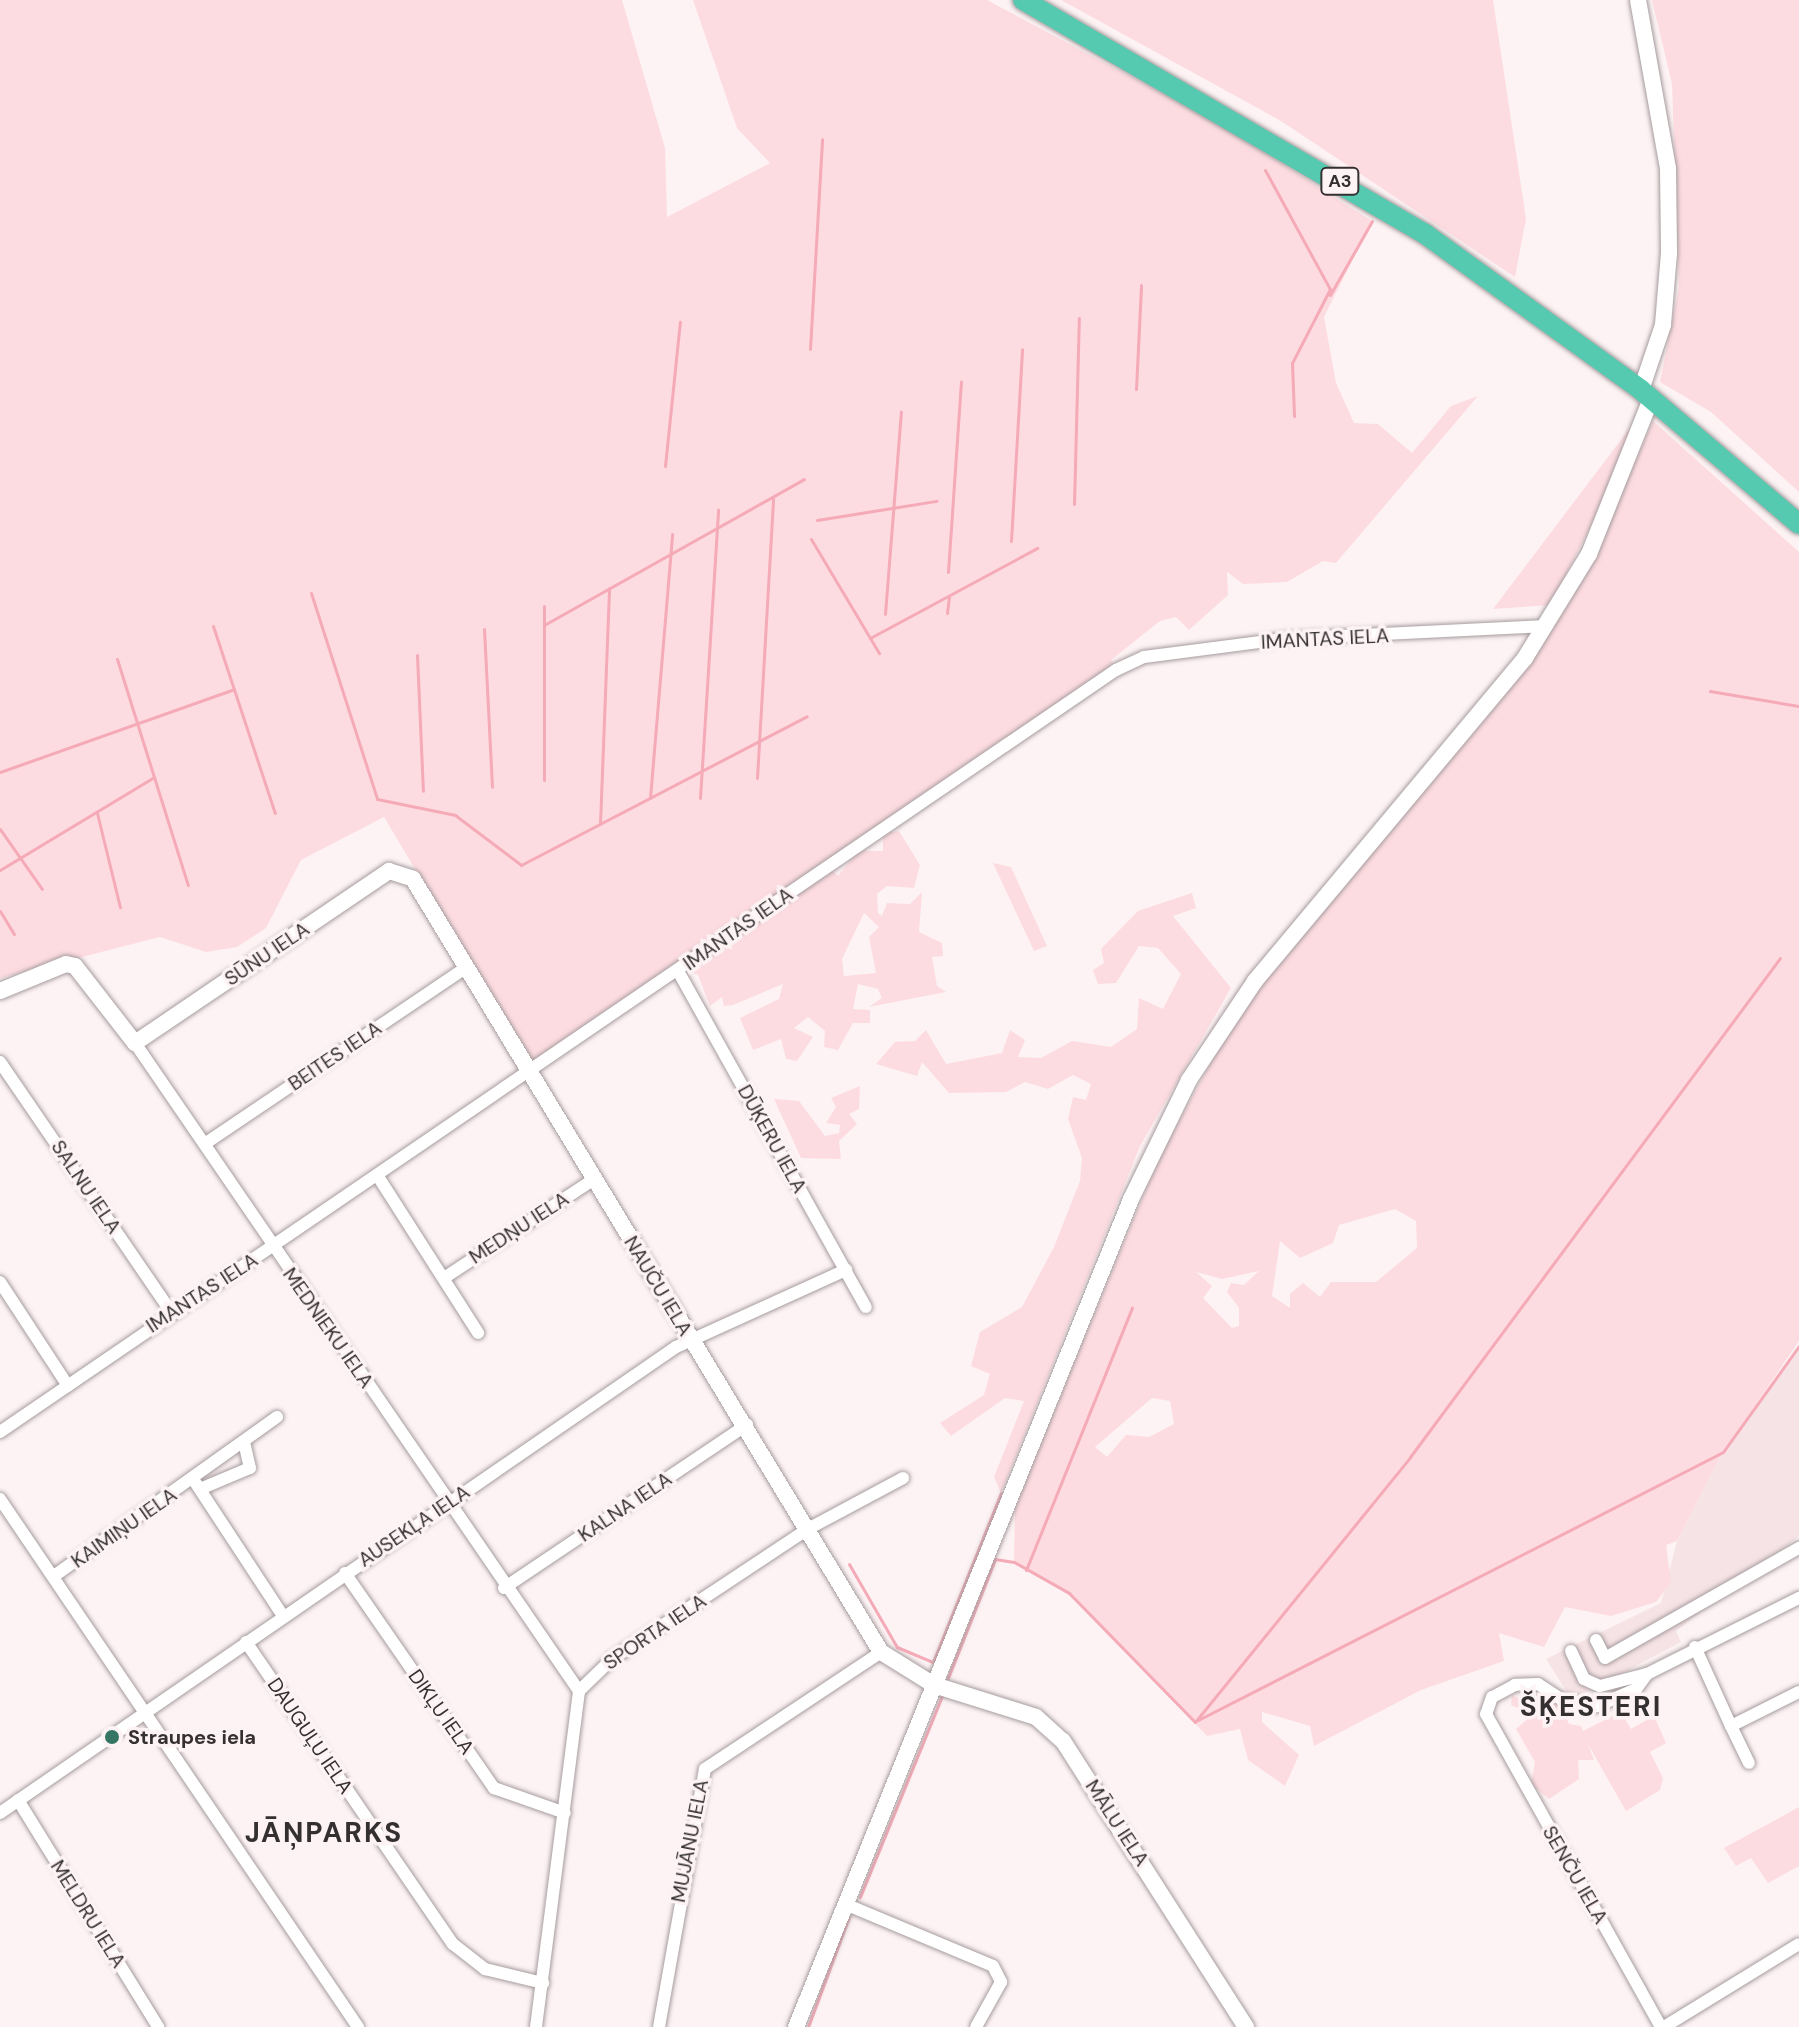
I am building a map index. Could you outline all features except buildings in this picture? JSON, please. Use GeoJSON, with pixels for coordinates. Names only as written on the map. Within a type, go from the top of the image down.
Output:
{"type":"FeatureCollection","features":[{"type":"Feature","properties":{"kind":"highway","name":"A3"},"geometry":{"type":"LineString","coordinates":[[1023,0],[1318,167],[1646,394],[1799,524]]}},
{"type":"Feature","properties":{"kind":"street"},"geometry":{"type":"LineString","coordinates":[[796,2027],[1131,1199],[1189,1080],[1255,981],[1546,626],[1589,554],[1646,394],[1663,325],[1669,253],[1668,168],[1638,0]]}},
{"type":"Feature","properties":{"kind":"street","name":"IMANTAS IELA"},"geometry":{"type":"LineString","coordinates":[[0,1432],[171,1312],[379,1178],[532,1075],[678,971],[1144,657],[1282,639],[1546,626]]}},
{"type":"Feature","properties":{"kind":"street","name":"NAUČU IELA"},"geometry":{"type":"LineString","coordinates":[[400,869],[532,1075],[692,1342],[747,1425],[881,1652],[934,1685]]}},
{"type":"Feature","properties":{"kind":"street","name":"SŪNU IELA"},"geometry":{"type":"LineString","coordinates":[[135,1043],[400,869]]}},
{"type":"Feature","properties":{"kind":"street","name":"MEDNIEKU IELA"},"geometry":{"type":"LineString","coordinates":[[0,991],[75,966],[89,975],[206,1143],[272,1247],[448,1501],[504,1588],[579,1691]]}},
{"type":"Feature","properties":{"kind":"street","name":"BEITES IELA"},"geometry":{"type":"LineString","coordinates":[[206,1143],[464,969]]}},
{"type":"Feature","properties":{"kind":"street","name":"DŪĶERU IELA"},"geometry":{"type":"LineString","coordinates":[[678,971],[866,1307]]}},
{"type":"Feature","properties":{"kind":"street","name":"SALNU IELA"},"geometry":{"type":"LineString","coordinates":[[0,1062],[171,1312]]}},
{"type":"Feature","properties":{"kind":"street"},"geometry":{"type":"LineString","coordinates":[[379,1178],[478,1333]]}},
{"type":"Feature","properties":{"kind":"street","name":"MEDŅU IELA"},"geometry":{"type":"LineString","coordinates":[[444,1278],[594,1179]]}},
{"type":"Feature","properties":{"kind":"street","name":"AUSEKĻA IELA"},"geometry":{"type":"LineString","coordinates":[[0,1813],[142,1711],[448,1501],[692,1342],[846,1270]]}},
{"type":"Feature","properties":{"kind":"street"},"geometry":{"type":"LineString","coordinates":[[0,1282],[68,1386]]}},
{"type":"Feature","properties":{"kind":"street","name":"KAIMIŅU IELA"},"geometry":{"type":"LineString","coordinates":[[54,1576],[197,1484],[277,1417]]}},
{"type":"Feature","properties":{"kind":"street","name":"KALNA IELA"},"geometry":{"type":"LineString","coordinates":[[504,1588],[747,1425]]}},
{"type":"Feature","properties":{"kind":"street","name":"KAIMIŅU IELA"},"geometry":{"type":"LineString","coordinates":[[197,1484],[250,1468],[244,1442]]}},
{"type":"Feature","properties":{"kind":"street","name":"SPORTA IELA"},"geometry":{"type":"LineString","coordinates":[[579,1691],[612,1659],[808,1529],[903,1478]]}},
{"type":"Feature","properties":{"kind":"street","name":"KAIMIŅU IELA"},"geometry":{"type":"LineString","coordinates":[[197,1484],[283,1616]]}},
{"type":"Feature","properties":{"kind":"street"},"geometry":{"type":"LineString","coordinates":[[0,1499],[358,2027]]}},
{"type":"Feature","properties":{"kind":"street"},"geometry":{"type":"LineString","coordinates":[[1596,1640],[1605,1658],[1799,1548]]}},
{"type":"Feature","properties":{"kind":"street","name":"DIKĻU IELA"},"geometry":{"type":"LineString","coordinates":[[345,1573],[494,1788],[565,1813]]}},
{"type":"Feature","properties":{"kind":"street"},"geometry":{"type":"LineString","coordinates":[[1571,1651],[1592,1685],[1647,1674],[1695,1647],[1799,1598]]}},
{"type":"Feature","properties":{"kind":"street","name":"DAUGUĻU IELA"},"geometry":{"type":"LineString","coordinates":[[246,1642],[453,1944],[485,1969],[543,1983]]}},
{"type":"Feature","properties":{"kind":"street"},"geometry":{"type":"LineString","coordinates":[[1695,1647],[1749,1763]]}},
{"type":"Feature","properties":{"kind":"street","name":"MUJĀNU IELA"},"geometry":{"type":"LineString","coordinates":[[659,2027],[705,1769],[881,1652]]}},
{"type":"Feature","properties":{"kind":"street","name":"SENČU IELA"},"geometry":{"type":"LineString","coordinates":[[1647,1674],[1636,1689],[1597,1706],[1561,1699],[1538,1684],[1515,1685],[1492,1697],[1486,1724],[1662,2027]]}},
{"type":"Feature","properties":{"kind":"street","name":"MĀLU IELA"},"geometry":{"type":"LineString","coordinates":[[934,1685],[1036,1717],[1063,1741],[1246,2027]]}},
{"type":"Feature","properties":{"kind":"street"},"geometry":{"type":"LineString","coordinates":[[536,2027],[579,1691]]}},
{"type":"Feature","properties":{"kind":"street"},"geometry":{"type":"LineString","coordinates":[[1731,1726],[1799,1692]]}},
{"type":"Feature","properties":{"kind":"street","name":"MELDRU IELA"},"geometry":{"type":"LineString","coordinates":[[18,1800],[158,2027]]}},
{"type":"Feature","properties":{"kind":"street"},"geometry":{"type":"LineString","coordinates":[[845,1904],[993,1966],[1001,1982],[976,2027]]}},
{"type":"Feature","properties":{"kind":"street"},"geometry":{"type":"LineString","coordinates":[[1662,2027],[1799,1944]]}},
{"type":"Feature","properties":{"kind":"shaded area"},"geometry":{"type":"Polygon","coordinates":[[[0,0],[622,0],[665,148],[667,217],[770,163],[737,128],[693,0],[987,0],[1219,124],[1372,221],[1324,317],[1336,383],[1354,423],[1378,424],[1412,453],[1451,406],[1478,396],[1336,563],[1323,561],[1287,582],[1243,584],[1227,572],[1228,595],[1189,630],[1176,617],[1160,621],[1111,660],[1115,665],[545,1056],[529,1061],[384,817],[301,860],[266,928],[237,947],[206,952],[160,937],[0,978],[0,0]]]}},
{"type":"Feature","properties":{"kind":"shaded area"},"geometry":{"type":"Polygon","coordinates":[[[1061,0],[1493,0],[1526,219],[1515,277],[1281,121],[1061,0]]]}},
{"type":"Feature","properties":{"kind":"shaded area"},"geometry":{"type":"Polygon","coordinates":[[[1652,0],[1799,0],[1799,492],[1711,412],[1660,382],[1679,287],[1672,84],[1652,0]]]}},
{"type":"Feature","properties":{"kind":"shaded area"},"geometry":{"type":"Polygon","coordinates":[[[1639,416],[1627,456],[1550,605],[1493,609],[1639,416]]]}},
{"type":"Feature","properties":{"kind":"shaded area"},"geometry":{"type":"Polygon","coordinates":[[[1653,421],[1799,552],[1799,1341],[1720,1457],[1677,1541],[1666,1545],[1671,1582],[1656,1602],[1611,1616],[1565,1607],[1544,1647],[1499,1633],[1504,1661],[1421,1690],[1314,1746],[1310,1726],[1262,1712],[1262,1722],[1299,1755],[1285,1786],[1248,1760],[1240,1729],[1207,1736],[1069,1593],[1014,1562],[1015,1506],[1159,1158],[1245,1000],[1552,629],[1584,578],[1653,421]],[[1395,1209],[1339,1225],[1333,1243],[1300,1258],[1280,1241],[1272,1296],[1290,1308],[1290,1294],[1303,1283],[1320,1297],[1331,1282],[1376,1282],[1417,1248],[1416,1221],[1395,1209]],[[1259,1271],[1222,1279],[1196,1272],[1212,1286],[1203,1298],[1232,1328],[1239,1326],[1239,1308],[1227,1292],[1231,1283],[1244,1285],[1259,1271]],[[1152,1398],[1095,1447],[1107,1457],[1126,1435],[1149,1437],[1174,1424],[1170,1401],[1152,1398]]]}},
{"type":"Feature","properties":{"kind":"shaded area"},"geometry":{"type":"Polygon","coordinates":[[[899,831],[920,865],[914,888],[887,886],[877,894],[878,913],[882,916],[887,903],[910,904],[922,892],[919,932],[942,943],[943,956],[932,957],[937,986],[946,992],[869,1007],[882,998],[878,989],[858,984],[853,1009],[870,1010],[870,1023],[853,1023],[838,1050],[824,1047],[825,1031],[808,1017],[794,1028],[813,1037],[797,1061],[786,1059],[781,1039],[753,1050],[740,1018],[779,999],[783,984],[733,1005],[724,1006],[722,997],[710,1006],[698,975],[686,970],[820,877],[832,870],[838,876],[858,851],[883,851],[883,833],[899,831]],[[864,913],[842,959],[844,976],[876,973],[869,937],[879,927],[864,913]]]}},
{"type":"Feature","properties":{"kind":"shaded area"},"geometry":{"type":"Polygon","coordinates":[[[993,863],[1011,867],[1047,946],[1034,951],[993,863]]]}},
{"type":"Feature","properties":{"kind":"shaded area"},"geometry":{"type":"Polygon","coordinates":[[[1192,893],[1196,908],[1173,916],[1231,988],[1140,1146],[1001,1493],[994,1477],[1024,1401],[1005,1398],[951,1436],[940,1423],[984,1395],[990,1374],[971,1366],[980,1332],[1022,1307],[1054,1247],[1080,1181],[1082,1158],[1068,1119],[1073,1097],[1086,1100],[1091,1084],[1073,1075],[1048,1089],[1025,1082],[1006,1092],[949,1093],[922,1062],[917,1076],[876,1064],[895,1042],[915,1041],[926,1030],[946,1064],[1002,1053],[1010,1030],[1025,1040],[1018,1057],[1041,1058],[1072,1041],[1111,1047],[1137,1029],[1139,998],[1163,1009],[1181,974],[1158,948],[1139,946],[1116,983],[1098,984],[1093,970],[1104,963],[1101,949],[1138,911],[1192,893]]]}},
{"type":"Feature","properties":{"kind":"shaded area"},"geometry":{"type":"Polygon","coordinates":[[[860,1086],[859,1109],[849,1114],[857,1124],[839,1141],[841,1159],[801,1158],[774,1099],[799,1101],[825,1136],[839,1133],[840,1125],[826,1123],[836,1107],[831,1098],[860,1086]]]}},
{"type":"Feature","properties":{"kind":"shaded area"},"geometry":{"type":"Polygon","coordinates":[[[1799,1346],[1799,1536],[1676,1631],[1681,1642],[1572,1700],[1546,1659],[1661,1603],[1677,1541],[1720,1457],[1799,1346]]]}},
{"type":"Feature","properties":{"kind":"shaded area"},"geometry":{"type":"Polygon","coordinates":[[[1537,1693],[1560,1703],[1569,1724],[1581,1726],[1594,1760],[1578,1760],[1579,1779],[1549,1799],[1531,1784],[1535,1762],[1516,1729],[1532,1715],[1511,1705],[1512,1695],[1531,1704],[1537,1693]]]}},
{"type":"Feature","properties":{"kind":"shaded area"},"geometry":{"type":"Polygon","coordinates":[[[1621,1712],[1631,1729],[1654,1716],[1666,1743],[1650,1752],[1663,1778],[1660,1790],[1626,1811],[1581,1732],[1621,1712]]]}},
{"type":"Feature","properties":{"kind":"shaded area"},"geometry":{"type":"Polygon","coordinates":[[[1799,1807],[1799,1866],[1768,1883],[1751,1858],[1736,1866],[1724,1848],[1799,1807]]]}},
{"type":"Feature","properties":{"kind":"waterway"},"geometry":{"type":"LineString","coordinates":[[810,349],[822,139]]}},
{"type":"Feature","properties":{"kind":"waterway"},"geometry":{"type":"LineString","coordinates":[[1265,170],[1330,289],[1292,363],[1294,416]]}},
{"type":"Feature","properties":{"kind":"waterway"},"geometry":{"type":"LineString","coordinates":[[1330,295],[1372,221]]}},
{"type":"Feature","properties":{"kind":"waterway"},"geometry":{"type":"LineString","coordinates":[[1136,389],[1141,285]]}},
{"type":"Feature","properties":{"kind":"waterway"},"geometry":{"type":"LineString","coordinates":[[1074,504],[1079,318]]}},
{"type":"Feature","properties":{"kind":"waterway"},"geometry":{"type":"LineString","coordinates":[[665,466],[680,322]]}},
{"type":"Feature","properties":{"kind":"waterway"},"geometry":{"type":"LineString","coordinates":[[1011,541],[1022,349]]}},
{"type":"Feature","properties":{"kind":"waterway"},"geometry":{"type":"LineString","coordinates":[[948,572],[961,381]]}},
{"type":"Feature","properties":{"kind":"waterway"},"geometry":{"type":"LineString","coordinates":[[885,614],[901,412]]}},
{"type":"Feature","properties":{"kind":"waterway"},"geometry":{"type":"LineString","coordinates":[[544,625],[804,479]]}},
{"type":"Feature","properties":{"kind":"waterway"},"geometry":{"type":"LineString","coordinates":[[757,778],[773,498]]}},
{"type":"Feature","properties":{"kind":"waterway"},"geometry":{"type":"LineString","coordinates":[[817,520],[936,501]]}},
{"type":"Feature","properties":{"kind":"waterway"},"geometry":{"type":"LineString","coordinates":[[700,798],[718,510]]}},
{"type":"Feature","properties":{"kind":"waterway"},"geometry":{"type":"LineString","coordinates":[[650,798],[672,534]]}},
{"type":"Feature","properties":{"kind":"waterway"},"geometry":{"type":"LineString","coordinates":[[811,539],[879,653]]}},
{"type":"Feature","properties":{"kind":"waterway"},"geometry":{"type":"LineString","coordinates":[[870,638],[1037,548]]}},
{"type":"Feature","properties":{"kind":"waterway"},"geometry":{"type":"LineString","coordinates":[[600,824],[609,588]]}},
{"type":"Feature","properties":{"kind":"waterway"},"geometry":{"type":"LineString","coordinates":[[311,593],[377,799],[455,815],[521,865],[807,716]]}},
{"type":"Feature","properties":{"kind":"waterway"},"geometry":{"type":"LineString","coordinates":[[947,613],[949,597]]}},
{"type":"Feature","properties":{"kind":"waterway"},"geometry":{"type":"LineString","coordinates":[[544,606],[544,780]]}},
{"type":"Feature","properties":{"kind":"waterway"},"geometry":{"type":"LineString","coordinates":[[213,626],[275,813]]}},
{"type":"Feature","properties":{"kind":"waterway"},"geometry":{"type":"LineString","coordinates":[[484,629],[492,787]]}},
{"type":"Feature","properties":{"kind":"waterway"},"geometry":{"type":"LineString","coordinates":[[417,655],[423,791]]}},
{"type":"Feature","properties":{"kind":"waterway"},"geometry":{"type":"LineString","coordinates":[[117,659],[188,885]]}},
{"type":"Feature","properties":{"kind":"waterway"},"geometry":{"type":"LineString","coordinates":[[0,772],[234,689]]}},
{"type":"Feature","properties":{"kind":"waterway"},"geometry":{"type":"LineString","coordinates":[[1710,691],[1799,706]]}},
{"type":"Feature","properties":{"kind":"waterway"},"geometry":{"type":"LineString","coordinates":[[0,870],[154,777]]}},
{"type":"Feature","properties":{"kind":"waterway"},"geometry":{"type":"LineString","coordinates":[[97,813],[120,907]]}},
{"type":"Feature","properties":{"kind":"waterway"},"geometry":{"type":"LineString","coordinates":[[0,829],[42,889]]}},
{"type":"Feature","properties":{"kind":"waterway"},"geometry":{"type":"LineString","coordinates":[[0,911],[14,934]]}},
{"type":"Feature","properties":{"kind":"waterway"},"geometry":{"type":"LineString","coordinates":[[1195,1722],[1410,1457],[1780,958]]}},
{"type":"Feature","properties":{"kind":"waterway"},"geometry":{"type":"LineString","coordinates":[[1026,1570],[1132,1308]]}},
{"type":"Feature","properties":{"kind":"waterway"},"geometry":{"type":"LineString","coordinates":[[1198,1720],[1723,1452],[1799,1346]]}},
{"type":"Feature","properties":{"kind":"waterway"},"geometry":{"type":"LineString","coordinates":[[849,1564],[897,1647],[933,1662],[1001,1493]]}},
{"type":"Feature","properties":{"kind":"waterway"},"geometry":{"type":"LineString","coordinates":[[948,1678],[995,1559],[1014,1562],[1069,1593],[1195,1722]]}},
{"type":"Feature","properties":{"kind":"waterway"},"geometry":{"type":"LineString","coordinates":[[860,1897],[943,1694]]}},
{"type":"Feature","properties":{"kind":"waterway"},"geometry":{"type":"LineString","coordinates":[[808,2027],[849,1917]]}},
{"type":"Feature","properties":{"kind":"place","name":"Straupes iela"},"geometry":{"type":"Point","coordinates":[112,1737]}},
{"type":"Feature","properties":{"kind":"district","name":"ŠĶESTERI"},"geometry":{"type":"Point","coordinates":[1591,1707]}},
{"type":"Feature","properties":{"kind":"district","name":"JĀŅPARKS"},"geometry":{"type":"Point","coordinates":[324,1833]}}]}
